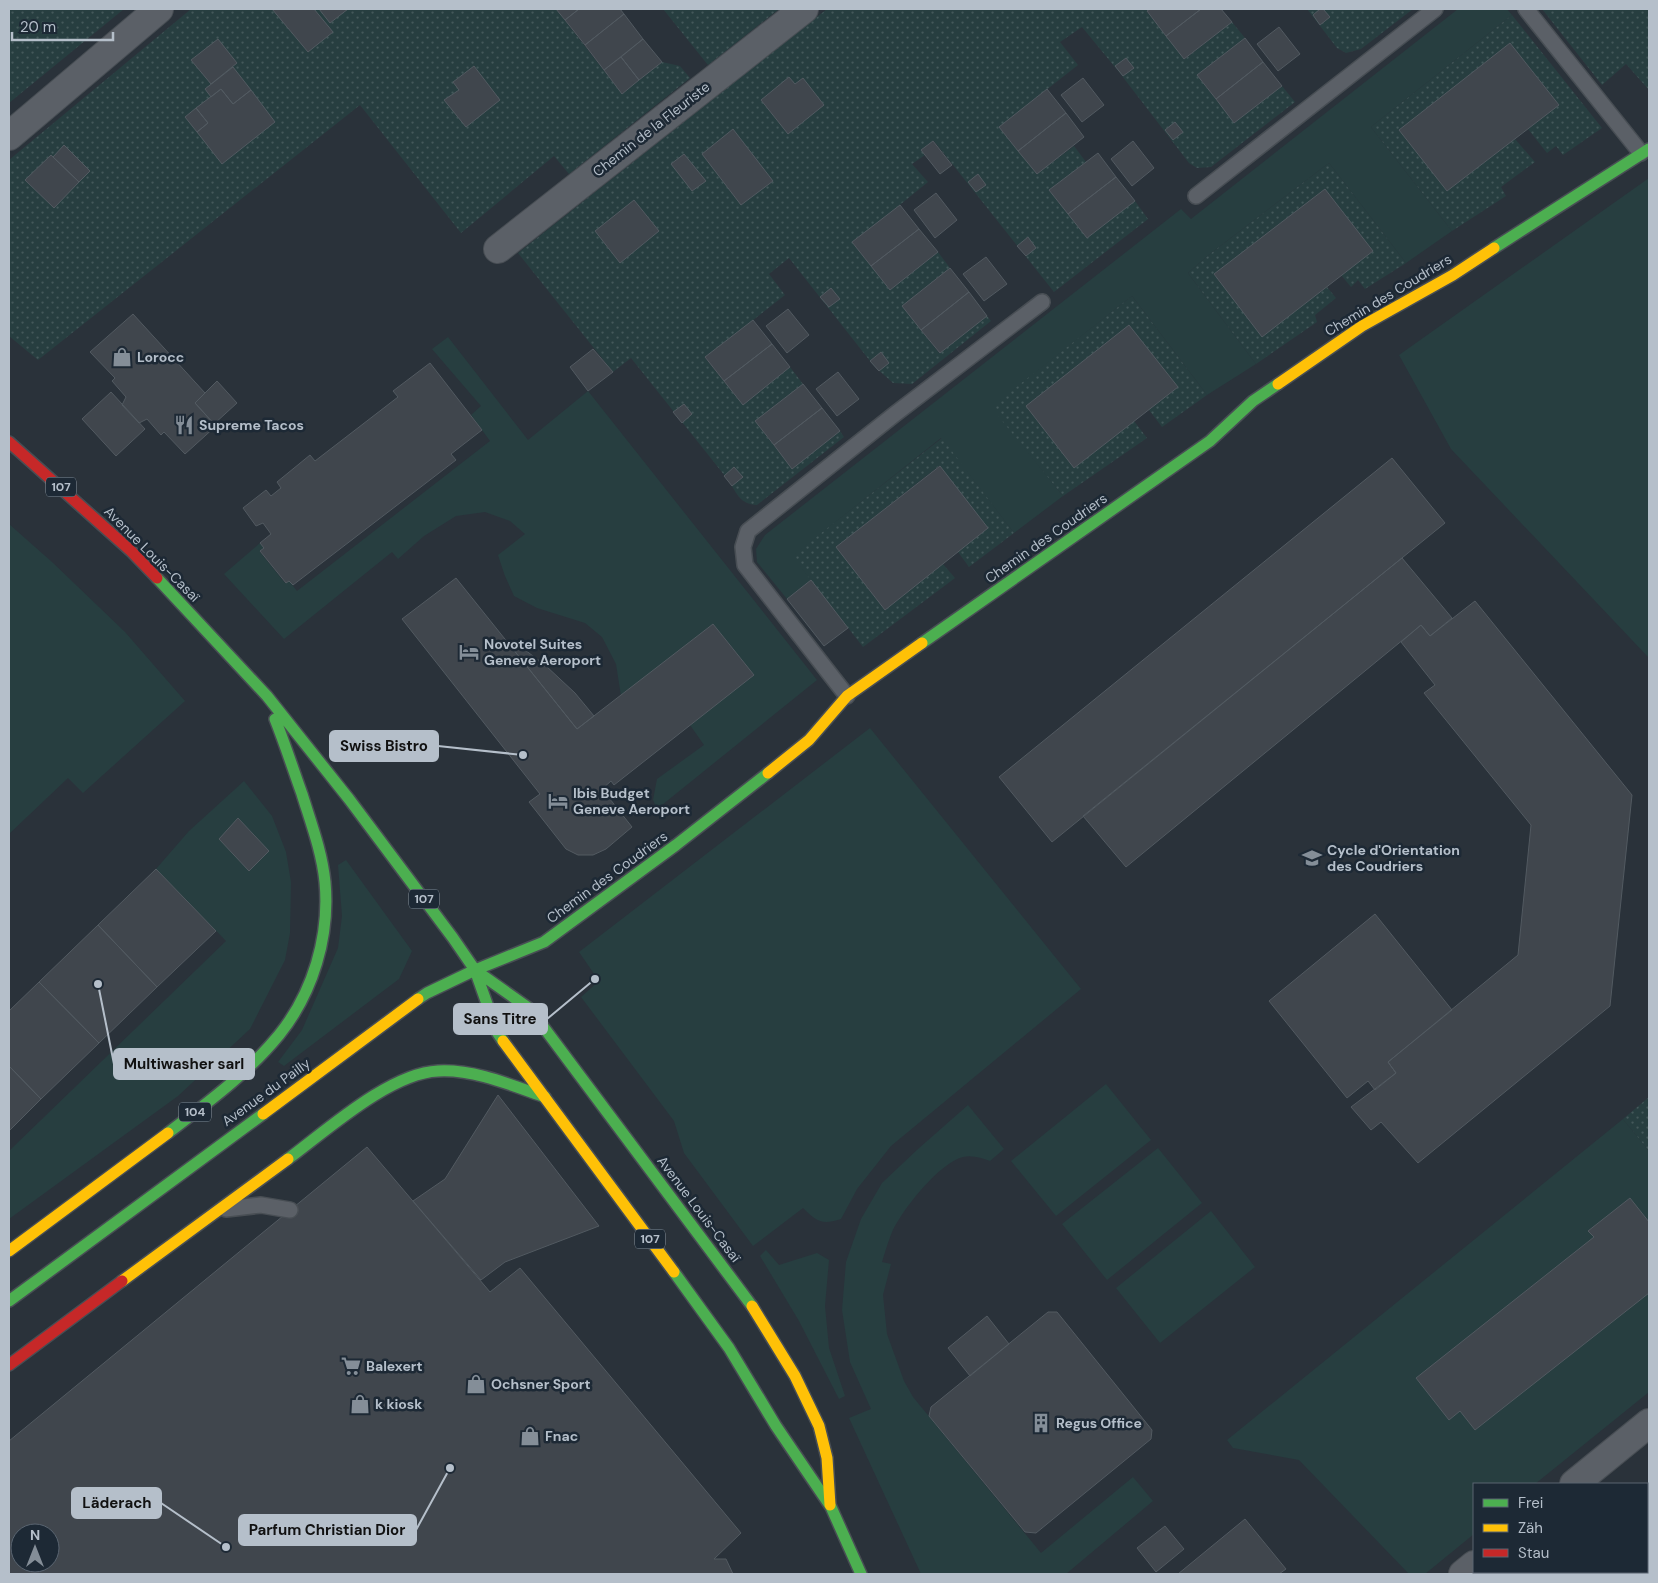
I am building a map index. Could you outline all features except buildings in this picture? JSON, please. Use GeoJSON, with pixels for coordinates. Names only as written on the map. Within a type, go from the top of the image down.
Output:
{"type":"FeatureCollection","features":[{"type":"Feature","properties":{"kind":"main road","name":"Chemin des Coudriers"},"geometry":{"type":"LineString","coordinates":[[475,970],[544,942],[676,845],[809,740],[847,696],[1210,442],[1253,400],[1362,326],[1453,275],[1645,151]]}},
{"type":"Feature","properties":{"kind":"main road","name":"Avenue Louis-Casaï"},"geometry":{"type":"LineString","coordinates":[[9,442],[131,551],[267,696],[349,799],[475,970],[496,1032],[729,1348],[776,1426],[831,1506],[861,1574]]}},
{"type":"Feature","properties":{"kind":"main road","name":"Avenue Louis-Casaï"},"geometry":{"type":"LineString","coordinates":[[267,696],[315,834],[322,865],[326,899],[324,927]]}},
{"type":"Feature","properties":{"kind":"main road","name":"Avenue du Pailly"},"geometry":{"type":"LineString","coordinates":[[9,1250],[225,1090],[248,1069],[271,1044],[294,1014],[309,983],[319,956],[324,927]]}},
{"type":"Feature","properties":{"kind":"main road","name":"Avenue Louis-Casaï"},"geometry":{"type":"LineString","coordinates":[[475,970],[530,1009],[535,1015],[757,1312],[786,1360],[816,1418],[825,1445],[831,1506]]}},
{"type":"Feature","properties":{"kind":"main road","name":"Avenue du Pailly"},"geometry":{"type":"LineString","coordinates":[[9,1301],[427,993],[475,970]]}},
{"type":"Feature","properties":{"kind":"main road"},"geometry":{"type":"LineString","coordinates":[[9,1365],[382,1090],[405,1079],[432,1072],[462,1073],[497,1080],[545,1097]]}},
{"type":"Feature","properties":{"kind":"street"},"geometry":{"type":"LineString","coordinates":[[9,136],[159,9]]}},
{"type":"Feature","properties":{"kind":"street","name":"Chemin de la Fleuriste"},"geometry":{"type":"LineString","coordinates":[[498,249],[804,9]]}},
{"type":"Feature","properties":{"kind":"street"},"geometry":{"type":"LineString","coordinates":[[1575,1483],[1649,1423]]}},
{"type":"Feature","properties":{"kind":"street"},"geometry":{"type":"LineString","coordinates":[[1463,1574],[1473,1566]]}},
{"type":"Feature","properties":{"kind":"lane"},"geometry":{"type":"LineString","coordinates":[[1196,196],[1435,9]]}},
{"type":"Feature","properties":{"kind":"lane"},"geometry":{"type":"LineString","coordinates":[[1526,9],[1645,151]]}},
{"type":"Feature","properties":{"kind":"lane"},"geometry":{"type":"LineString","coordinates":[[847,696],[745,565],[743,548],[748,531],[895,414],[1042,302]]}},
{"type":"Feature","properties":{"kind":"lane"},"geometry":{"type":"LineString","coordinates":[[220,1210],[261,1205],[290,1210]]}},
{"type":"Feature","properties":{"kind":"green space"},"geometry":{"type":"Polygon","coordinates":[[[9,9],[124,9],[9,103],[9,9]]]}},
{"type":"Feature","properties":{"kind":"green space"},"geometry":{"type":"Polygon","coordinates":[[[191,9],[556,9],[622,94],[662,62],[680,66],[690,78],[569,174],[554,156],[461,233],[360,105],[38,360],[9,336],[9,160],[191,9]]]}},
{"type":"Feature","properties":{"kind":"green space"},"geometry":{"type":"Polygon","coordinates":[[[663,9],[779,9],[708,65],[663,9]]]}},
{"type":"Feature","properties":{"kind":"green space"},"geometry":{"type":"Polygon","coordinates":[[[827,9],[1150,9],[1147,12],[1185,59],[1232,22],[1245,38],[1197,75],[1234,123],[1282,86],[1295,102],[1211,167],[1197,168],[1189,163],[1082,27],[1060,42],[1078,65],[999,127],[1037,174],[1074,146],[1086,162],[1049,190],[1087,238],[1135,201],[1148,219],[1054,292],[934,141],[922,150],[925,155],[912,164],[928,182],[853,243],[890,290],[938,252],[950,268],[902,306],[939,353],[987,316],[991,321],[912,384],[893,383],[874,366],[789,258],[769,274],[785,295],[705,358],[743,405],[790,367],[803,384],[755,421],[792,469],[840,431],[844,437],[757,505],[747,503],[740,498],[729,481],[631,358],[613,372],[518,253],[827,9]]]}},
{"type":"Feature","properties":{"kind":"green space"},"geometry":{"type":"Polygon","coordinates":[[[1307,9],[1413,9],[1361,49],[1346,53],[1337,48],[1307,9]]]}},
{"type":"Feature","properties":{"kind":"green space"},"geometry":{"type":"Polygon","coordinates":[[[1458,9],[1507,9],[1512,15],[1371,127],[1452,231],[1406,263],[1329,163],[1188,273],[1256,364],[1207,395],[1132,296],[992,407],[1063,496],[1014,533],[941,438],[793,556],[811,580],[787,599],[757,562],[756,549],[765,535],[1181,209],[1191,219],[1458,9]]]}},
{"type":"Feature","properties":{"kind":"green space"},"geometry":{"type":"Polygon","coordinates":[[[1542,9],[1649,9],[1649,90],[1626,64],[1602,85],[1542,9]]]}},
{"type":"Feature","properties":{"kind":"green space"},"geometry":{"type":"Polygon","coordinates":[[[1512,15],[1602,128],[1563,155],[1556,146],[1547,153],[1528,129],[1559,105],[1510,43],[1400,130],[1447,191],[1515,139],[1535,162],[1501,187],[1506,196],[1452,231],[1371,127],[1512,15]]]}},
{"type":"Feature","properties":{"kind":"green space"},"geometry":{"type":"Polygon","coordinates":[[[1329,163],[1406,263],[1365,289],[1358,280],[1351,287],[1341,275],[1373,251],[1325,189],[1214,274],[1262,336],[1327,287],[1336,298],[1315,315],[1317,322],[1256,364],[1188,273],[1329,163]]]}},
{"type":"Feature","properties":{"kind":"green space"},"geometry":{"type":"Polygon","coordinates":[[[1649,178],[1649,658],[1451,449],[1399,355],[1649,178]]]}},
{"type":"Feature","properties":{"kind":"green space"},"geometry":{"type":"Polygon","coordinates":[[[1132,296],[1207,395],[1162,427],[1149,410],[1178,387],[1129,325],[1026,406],[1074,468],[1134,421],[1147,438],[1063,496],[991,407],[1132,296]]]}},
{"type":"Feature","properties":{"kind":"green space"},"geometry":{"type":"Polygon","coordinates":[[[448,337],[528,440],[588,391],[817,680],[657,809],[653,800],[657,779],[704,745],[690,725],[754,675],[713,624],[621,696],[616,664],[602,637],[585,623],[537,608],[514,596],[498,555],[525,534],[510,521],[485,512],[456,516],[424,536],[398,559],[392,552],[284,639],[224,574],[260,543],[264,548],[260,552],[285,583],[289,581],[297,591],[490,441],[471,415],[481,406],[432,349],[448,337]]]}},
{"type":"Feature","properties":{"kind":"green space"},"geometry":{"type":"Polygon","coordinates":[[[942,438],[1014,533],[969,567],[958,552],[988,528],[939,466],[836,547],[885,610],[943,564],[955,578],[863,647],[792,556],[942,438]]]}},
{"type":"Feature","properties":{"kind":"green space"},"geometry":{"type":"Polygon","coordinates":[[[9,524],[125,632],[185,701],[83,793],[68,778],[9,834],[9,524]]]}},
{"type":"Feature","properties":{"kind":"green space"},"geometry":{"type":"Polygon","coordinates":[[[870,728],[1081,989],[891,1146],[857,1189],[841,1219],[829,1222],[820,1221],[803,1208],[753,1246],[684,1153],[674,1121],[581,997],[599,981],[579,952],[870,728]]]}},
{"type":"Feature","properties":{"kind":"green space"},"geometry":{"type":"Polygon","coordinates":[[[244,781],[272,816],[286,852],[291,882],[290,933],[285,960],[250,1029],[178,1096],[9,1219],[9,1151],[226,941],[156,869],[189,831],[244,781]]]}},
{"type":"Feature","properties":{"kind":"green space"},"geometry":{"type":"Polygon","coordinates":[[[346,860],[412,951],[399,979],[284,1066],[278,1062],[302,1030],[338,948],[342,916],[338,865],[346,860]]]}},
{"type":"Feature","properties":{"kind":"green space"},"geometry":{"type":"Polygon","coordinates":[[[1106,1084],[1151,1140],[1056,1216],[1011,1161],[1106,1084]]]}},
{"type":"Feature","properties":{"kind":"green space"},"geometry":{"type":"Polygon","coordinates":[[[1649,1097],[1649,1151],[1623,1119],[1649,1097]]]}},
{"type":"Feature","properties":{"kind":"green space"},"geometry":{"type":"Polygon","coordinates":[[[968,1105],[1004,1149],[990,1161],[970,1156],[953,1161],[922,1188],[897,1223],[882,1262],[891,1264],[883,1295],[887,1334],[904,1381],[913,1397],[1041,1553],[1133,1477],[1153,1501],[1066,1574],[921,1574],[849,1418],[871,1409],[850,1362],[842,1310],[846,1262],[861,1219],[882,1183],[968,1105]]]}},
{"type":"Feature","properties":{"kind":"green space"},"geometry":{"type":"Polygon","coordinates":[[[1623,1119],[1649,1151],[1649,1392],[1536,1483],[1473,1483],[1473,1535],[1425,1574],[1409,1574],[1299,1460],[1233,1448],[1227,1440],[1623,1119]]]}},
{"type":"Feature","properties":{"kind":"green space"},"geometry":{"type":"Polygon","coordinates":[[[1158,1148],[1202,1203],[1107,1280],[1062,1224],[1158,1148]]]}},
{"type":"Feature","properties":{"kind":"green space"},"geometry":{"type":"Polygon","coordinates":[[[1211,1211],[1255,1267],[1160,1343],[1116,1288],[1211,1211]]]}},
{"type":"Feature","properties":{"kind":"green space"},"geometry":{"type":"Polygon","coordinates":[[[766,1250],[779,1265],[817,1253],[829,1260],[825,1306],[829,1348],[845,1396],[839,1399],[799,1321],[760,1256],[766,1250]]]}},
{"type":"Feature","properties":{"kind":"green space"},"geometry":{"type":"Polygon","coordinates":[[[1570,1573],[1571,1574],[1505,1574],[1570,1573]]]}},
{"type":"Feature","properties":{"kind":"traffic: fast"},"geometry":{"type":"LineString","coordinates":[[1494,248],[1649,149]]}},
{"type":"Feature","properties":{"kind":"traffic: fast"},"geometry":{"type":"LineString","coordinates":[[922,643],[1210,441],[1253,401],[1278,384]]}},
{"type":"Feature","properties":{"kind":"traffic: fast"},"geometry":{"type":"LineString","coordinates":[[157,578],[267,696],[349,799],[453,938],[475,970],[497,1032],[503,1041]]}},
{"type":"Feature","properties":{"kind":"traffic: fast"},"geometry":{"type":"LineString","coordinates":[[168,1133],[226,1087],[267,1049],[291,1019],[310,982],[317,963],[325,923],[324,871],[302,794],[275,719]]}},
{"type":"Feature","properties":{"kind":"traffic: fast"},"geometry":{"type":"LineString","coordinates":[[475,970],[544,942],[676,845],[768,773]]}},
{"type":"Feature","properties":{"kind":"traffic: fast"},"geometry":{"type":"LineString","coordinates":[[475,970],[530,1009],[752,1306]]}},
{"type":"Feature","properties":{"kind":"traffic: fast"},"geometry":{"type":"LineString","coordinates":[[418,999],[475,970]]}},
{"type":"Feature","properties":{"kind":"traffic: fast"},"geometry":{"type":"LineString","coordinates":[[288,1159],[340,1119],[380,1092],[419,1074],[452,1071],[479,1075],[545,1097]]}},
{"type":"Feature","properties":{"kind":"traffic: fast"},"geometry":{"type":"LineString","coordinates":[[9,1301],[263,1114]]}},
{"type":"Feature","properties":{"kind":"traffic: fast"},"geometry":{"type":"LineString","coordinates":[[674,1272],[729,1348],[776,1426],[831,1507],[861,1574]]}},
{"type":"Feature","properties":{"kind":"traffic: slow"},"geometry":{"type":"LineString","coordinates":[[1278,384],[1362,326],[1453,275],[1494,248]]}},
{"type":"Feature","properties":{"kind":"traffic: slow"},"geometry":{"type":"LineString","coordinates":[[768,773],[809,740],[847,696],[922,643]]}},
{"type":"Feature","properties":{"kind":"traffic: slow"},"geometry":{"type":"LineString","coordinates":[[263,1114],[418,999]]}},
{"type":"Feature","properties":{"kind":"traffic: slow"},"geometry":{"type":"LineString","coordinates":[[503,1041],[674,1272]]}},
{"type":"Feature","properties":{"kind":"traffic: slow"},"geometry":{"type":"LineString","coordinates":[[9,1251],[168,1133]]}},
{"type":"Feature","properties":{"kind":"traffic: slow"},"geometry":{"type":"LineString","coordinates":[[122,1281],[288,1159]]}},
{"type":"Feature","properties":{"kind":"traffic: slow"},"geometry":{"type":"LineString","coordinates":[[752,1306],[795,1376],[819,1426],[827,1458],[830,1505]]}},
{"type":"Feature","properties":{"kind":"traffic: jam"},"geometry":{"type":"LineString","coordinates":[[9,442],[131,551],[157,578]]}},
{"type":"Feature","properties":{"kind":"traffic: jam"},"geometry":{"type":"LineString","coordinates":[[9,1365],[122,1281]]}},
{"type":"Feature","properties":{"kind":"place","name":"Lorocc"},"geometry":{"type":"Point","coordinates":[122,357]}},
{"type":"Feature","properties":{"kind":"place","name":"Supreme Tacos"},"geometry":{"type":"Point","coordinates":[184,425]}},
{"type":"Feature","properties":{"kind":"place","name":"Novotel Suites Geneve Aeroport"},"geometry":{"type":"Point","coordinates":[469,652]}},
{"type":"Feature","properties":{"kind":"place","name":"Swiss Bistro"},"geometry":{"type":"Point","coordinates":[523,755]}},
{"type":"Feature","properties":{"kind":"place","name":"Ibis Budget Geneve Aeroport"},"geometry":{"type":"Point","coordinates":[558,801]}},
{"type":"Feature","properties":{"kind":"place","name":"Cycle d'Orientation des Coudriers"},"geometry":{"type":"Point","coordinates":[1312,858]}},
{"type":"Feature","properties":{"kind":"place","name":"Sans Titre"},"geometry":{"type":"Point","coordinates":[595,979]}},
{"type":"Feature","properties":{"kind":"place","name":"Multiwasher sarl"},"geometry":{"type":"Point","coordinates":[98,984]}},
{"type":"Feature","properties":{"kind":"place","name":"Balexert"},"geometry":{"type":"Point","coordinates":[351,1366]}},
{"type":"Feature","properties":{"kind":"place","name":"Ochsner Sport"},"geometry":{"type":"Point","coordinates":[476,1384]}},
{"type":"Feature","properties":{"kind":"place","name":"k kiosk"},"geometry":{"type":"Point","coordinates":[360,1404]}},
{"type":"Feature","properties":{"kind":"place","name":"Regus Office"},"geometry":{"type":"Point","coordinates":[1041,1423]}},
{"type":"Feature","properties":{"kind":"place","name":"Fnac"},"geometry":{"type":"Point","coordinates":[530,1436]}},
{"type":"Feature","properties":{"kind":"place","name":"Parfum Christian Dior"},"geometry":{"type":"Point","coordinates":[450,1468]}},
{"type":"Feature","properties":{"kind":"place","name":"Läderach"},"geometry":{"type":"Point","coordinates":[226,1547]}}]}
